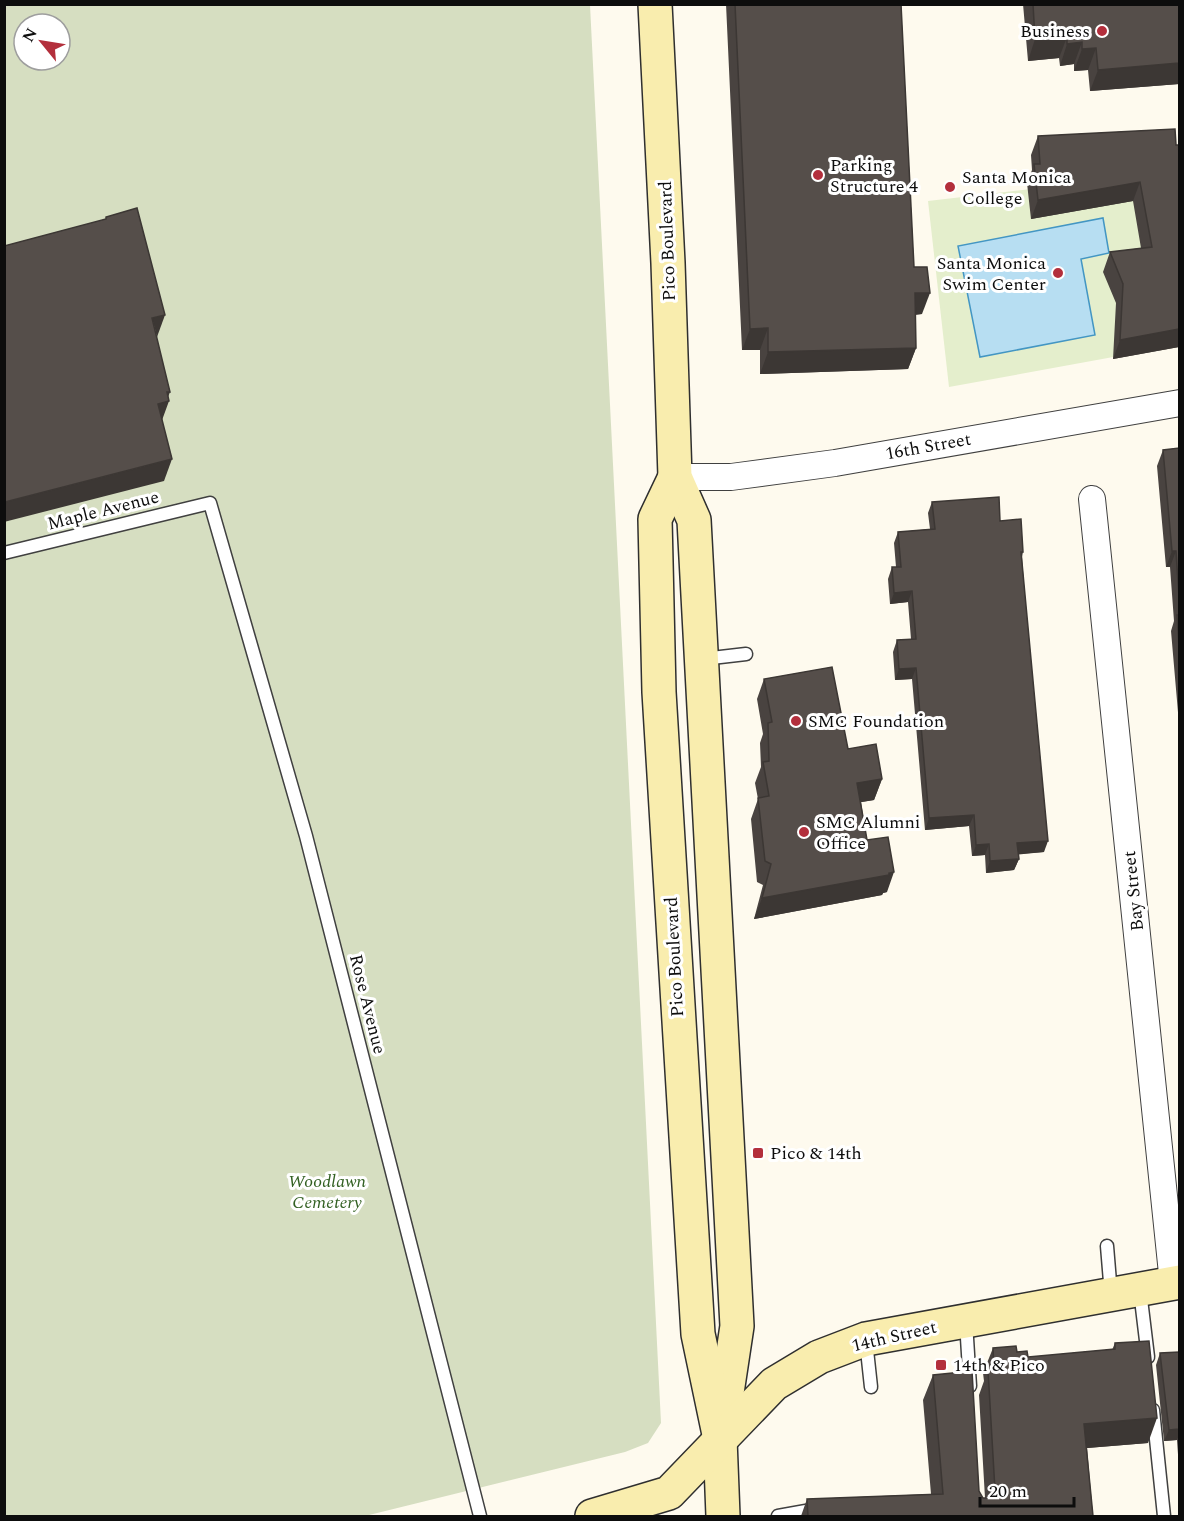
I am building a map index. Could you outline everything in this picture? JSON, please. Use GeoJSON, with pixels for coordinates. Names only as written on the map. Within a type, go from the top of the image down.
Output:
{"type":"FeatureCollection","features":[{"type":"Feature","properties":{"kind":"main road","name":"Pico Boulevard"},"geometry":{"type":"LineString","coordinates":[[655,4],[668,262],[675,477],[694,520],[737,1326],[720,1439]]}},
{"type":"Feature","properties":{"kind":"main road","name":"Pico Boulevard"},"geometry":{"type":"LineString","coordinates":[[675,477],[655,519],[662,741],[698,1334],[720,1439],[723,1516]]}},
{"type":"Feature","properties":{"kind":"main road"},"geometry":{"type":"LineString","coordinates":[[662,741],[704,739]]}},
{"type":"Feature","properties":{"kind":"main road"},"geometry":{"type":"LineString","coordinates":[[674,957],[718,955]]}},
{"type":"Feature","properties":{"kind":"main road","name":"14th Street"},"geometry":{"type":"LineString","coordinates":[[592,1516],[669,1493],[774,1384],[819,1357],[866,1339],[1176,1283]]}},
{"type":"Feature","properties":{"kind":"street","name":"16th Street"},"geometry":{"type":"LineString","coordinates":[[675,477],[731,477],[835,463],[1179,403]]}},
{"type":"Feature","properties":{"kind":"street","name":"Bay Street"},"geometry":{"type":"LineString","coordinates":[[1092,499],[1176,1283]]}},
{"type":"Feature","properties":{"kind":"lane","name":"Maple Avenue"},"geometry":{"type":"LineString","coordinates":[[4,553],[210,503]]}},
{"type":"Feature","properties":{"kind":"lane","name":"Rose Avenue"},"geometry":{"type":"LineString","coordinates":[[210,503],[306,836],[480,1516]]}},
{"type":"Feature","properties":{"kind":"lane"},"geometry":{"type":"LineString","coordinates":[[702,660],[746,654]]}},
{"type":"Feature","properties":{"kind":"lane"},"geometry":{"type":"LineString","coordinates":[[1107,1246],[1126,1292],[1149,1368]]}},
{"type":"Feature","properties":{"kind":"lane"},"geometry":{"type":"LineString","coordinates":[[966,1321],[971,1401]]}},
{"type":"Feature","properties":{"kind":"lane"},"geometry":{"type":"LineString","coordinates":[[866,1339],[871,1387]]}},
{"type":"Feature","properties":{"kind":"lane"},"geometry":{"type":"LineString","coordinates":[[1152,1402],[1164,1516]]}},
{"type":"Feature","properties":{"kind":"lane"},"geometry":{"type":"LineString","coordinates":[[778,1516],[803,1510],[825,1509]]}},
{"type":"Feature","properties":{"kind":"green space","name":"Woodlawn Cemetery"},"geometry":{"type":"Polygon","coordinates":[[[5,5],[590,5],[661,1423],[648,1443],[625,1452],[365,1516],[5,1516],[5,5]]]}},
{"type":"Feature","properties":{"kind":"green space","name":"Santa Monica Swim Center"},"geometry":{"type":"Polygon","coordinates":[[[1179,172],[1179,345],[949,387],[928,201],[1179,172]]]}},
{"type":"Feature","properties":{"kind":"water"},"geometry":{"type":"Polygon","coordinates":[[[1103,218],[1109,253],[1081,259],[1095,335],[980,357],[958,246],[1103,218]]]}},
{"type":"Feature","properties":{"kind":"building","name":"Parking Structure 4"},"geometry":{"type":"Polygon","coordinates":[[[735,4],[901,4],[914,267],[927,267],[930,293],[915,293],[916,348],[768,352],[768,328],[750,329],[735,4]]]}},
{"type":"Feature","properties":{"kind":"building","name":"Business"},"geometry":{"type":"Polygon","coordinates":[[[1033,4],[1179,4],[1179,63],[1098,70],[1096,48],[1082,49],[1082,42],[1067,44],[1067,37],[1035,39],[1033,4]]]}},
{"type":"Feature","properties":{"kind":"building"},"geometry":{"type":"Polygon","coordinates":[[[1175,129],[1176,145],[1179,145],[1179,329],[1120,340],[1123,284],[1110,252],[1152,247],[1140,182],[1038,200],[1034,164],[1040,164],[1038,136],[1175,129]]]}},
{"type":"Feature","properties":{"kind":"building"},"geometry":{"type":"Polygon","coordinates":[[[137,208],[165,315],[152,318],[170,392],[167,392],[169,401],[158,404],[172,459],[5,502],[4,505],[4,246],[106,219],[106,217],[137,208]]]}},
{"type":"Feature","properties":{"kind":"building"},"geometry":{"type":"Polygon","coordinates":[[[1179,448],[1179,597],[1176,551],[1172,551],[1163,450],[1179,448]]]}},
{"type":"Feature","properties":{"kind":"building"},"geometry":{"type":"Polygon","coordinates":[[[999,497],[1000,521],[1021,519],[1023,552],[1021,552],[1048,841],[1017,843],[1019,859],[990,861],[989,844],[976,845],[974,815],[929,818],[916,668],[899,669],[897,640],[916,639],[912,591],[894,593],[892,567],[901,567],[898,532],[935,529],[932,502],[999,497]]]}},
{"type":"Feature","properties":{"kind":"building"},"geometry":{"type":"Polygon","coordinates":[[[1177,615],[1179,615],[1179,648],[1177,615]]]}},
{"type":"Feature","properties":{"kind":"building"},"geometry":{"type":"Polygon","coordinates":[[[832,667],[848,749],[876,744],[882,779],[857,783],[867,840],[888,837],[894,872],[889,875],[762,898],[771,864],[765,861],[758,798],[769,796],[763,762],[769,761],[768,723],[772,722],[764,679],[832,667]]]}},
{"type":"Feature","properties":{"kind":"building"},"geometry":{"type":"Polygon","coordinates":[[[1149,1341],[1157,1418],[1084,1424],[1093,1516],[808,1516],[807,1499],[943,1494],[933,1375],[972,1371],[979,1491],[983,1498],[991,1498],[995,1490],[988,1370],[994,1369],[993,1348],[1016,1346],[1017,1352],[1027,1351],[1028,1357],[1115,1349],[1115,1343],[1149,1341]]]}},
{"type":"Feature","properties":{"kind":"building"},"geometry":{"type":"Polygon","coordinates":[[[1179,1352],[1179,1429],[1169,1430],[1160,1353],[1179,1352]]]}},
{"type":"Feature","properties":{"kind":"place","name":"Business"},"geometry":{"type":"Point","coordinates":[1102,31]}},
{"type":"Feature","properties":{"kind":"place","name":"Parking Structure 4"},"geometry":{"type":"Point","coordinates":[818,175]}},
{"type":"Feature","properties":{"kind":"place","name":"Santa Monica College"},"geometry":{"type":"Point","coordinates":[950,187]}},
{"type":"Feature","properties":{"kind":"place","name":"Santa Monica Swim Center"},"geometry":{"type":"Point","coordinates":[1058,273]}},
{"type":"Feature","properties":{"kind":"place","name":"SMC Foundation"},"geometry":{"type":"Point","coordinates":[796,721]}},
{"type":"Feature","properties":{"kind":"place","name":"SMC Alumni Office"},"geometry":{"type":"Point","coordinates":[804,832]}},
{"type":"Feature","properties":{"kind":"place","name":"Pico & 14th"},"geometry":{"type":"Point","coordinates":[758,1153]}},
{"type":"Feature","properties":{"kind":"place","name":"14th & Pico"},"geometry":{"type":"Point","coordinates":[941,1365]}}]}
